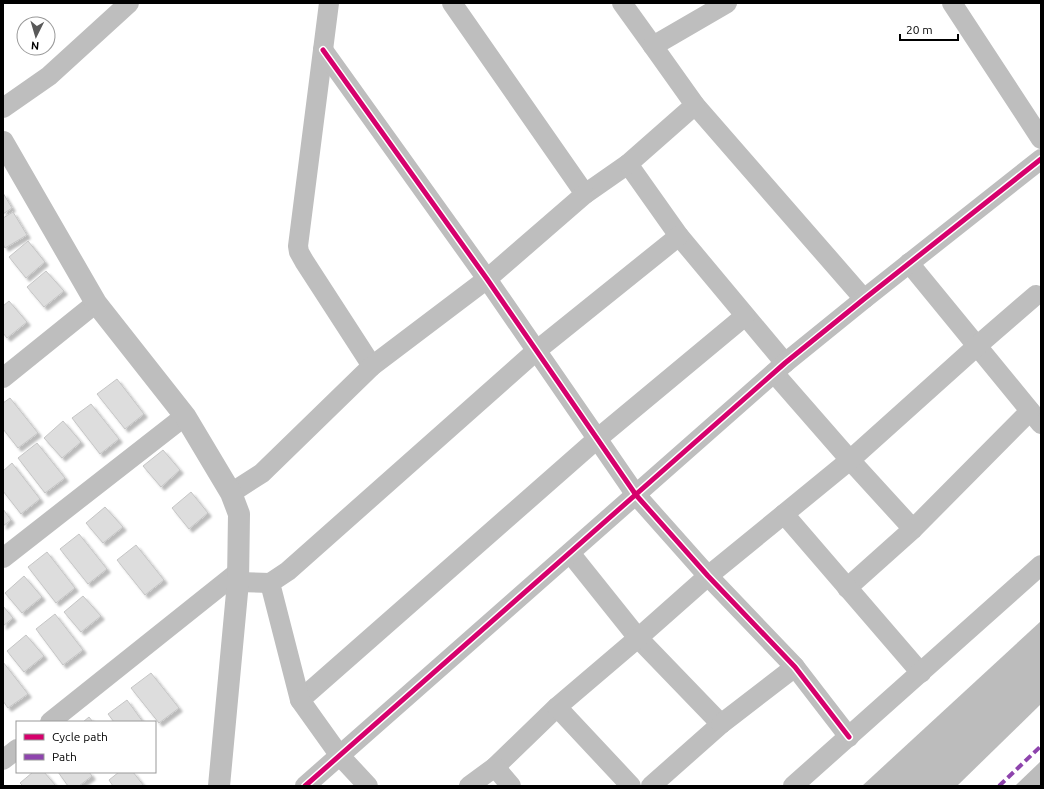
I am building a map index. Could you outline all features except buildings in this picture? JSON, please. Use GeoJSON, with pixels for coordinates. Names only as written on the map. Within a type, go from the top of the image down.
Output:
{"type":"FeatureCollection","features":[{"type":"Feature","properties":{"kind":"street"},"geometry":{"type":"LineString","coordinates":[[3,108],[50,76],[129,3]]}},
{"type":"Feature","properties":{"kind":"street"},"geometry":{"type":"LineString","coordinates":[[329,3],[298,246],[299,252],[304,261],[372,366]]}},
{"type":"Feature","properties":{"kind":"street"},"geometry":{"type":"LineString","coordinates":[[452,3],[585,194]]}},
{"type":"Feature","properties":{"kind":"street"},"geometry":{"type":"LineString","coordinates":[[622,3],[695,105],[864,299]]}},
{"type":"Feature","properties":{"kind":"street"},"geometry":{"type":"LineString","coordinates":[[653,46],[727,3]]}},
{"type":"Feature","properties":{"kind":"street"},"geometry":{"type":"LineString","coordinates":[[952,3],[1041,139]]}},
{"type":"Feature","properties":{"kind":"street"},"geometry":{"type":"LineString","coordinates":[[323,50],[487,279],[636,495],[708,576],[795,667],[849,737]]}},
{"type":"Feature","properties":{"kind":"street"},"geometry":{"type":"LineString","coordinates":[[238,488],[262,472],[372,366],[487,279],[585,194],[628,164],[695,105]]}},
{"type":"Feature","properties":{"kind":"street"},"geometry":{"type":"LineString","coordinates":[[3,142],[96,303],[185,416],[238,488],[239,514],[252,580],[300,700],[340,756],[368,786]]}},
{"type":"Feature","properties":{"kind":"street"},"geometry":{"type":"LineString","coordinates":[[305,786],[779,368],[1041,159]]}},
{"type":"Feature","properties":{"kind":"street"},"geometry":{"type":"LineString","coordinates":[[628,164],[679,236],[745,316],[779,368],[850,460],[912,529]]}},
{"type":"Feature","properties":{"kind":"street"},"geometry":{"type":"LineString","coordinates":[[51,721],[252,580],[288,571],[536,351],[679,236]]}},
{"type":"Feature","properties":{"kind":"street"},"geometry":{"type":"LineString","coordinates":[[847,588],[1036,418],[909,263]]}},
{"type":"Feature","properties":{"kind":"street"},"geometry":{"type":"LineString","coordinates":[[469,786],[495,767],[557,707],[708,576],[850,460],[977,346],[1039,296]]}},
{"type":"Feature","properties":{"kind":"street"},"geometry":{"type":"LineString","coordinates":[[3,378],[96,303]]}},
{"type":"Feature","properties":{"kind":"street"},"geometry":{"type":"LineString","coordinates":[[300,700],[597,439],[745,316]]}},
{"type":"Feature","properties":{"kind":"street"},"geometry":{"type":"LineString","coordinates":[[3,558],[185,416]]}},
{"type":"Feature","properties":{"kind":"street"},"geometry":{"type":"LineString","coordinates":[[784,514],[921,673]]}},
{"type":"Feature","properties":{"kind":"street"},"geometry":{"type":"LineString","coordinates":[[570,553],[638,638],[721,724]]}},
{"type":"Feature","properties":{"kind":"street"},"geometry":{"type":"LineString","coordinates":[[794,786],[1041,565]]}},
{"type":"Feature","properties":{"kind":"street"},"geometry":{"type":"LineString","coordinates":[[217,784],[252,580]]}},
{"type":"Feature","properties":{"kind":"street"},"geometry":{"type":"LineString","coordinates":[[652,786],[721,724],[795,667]]}},
{"type":"Feature","properties":{"kind":"street"},"geometry":{"type":"LineString","coordinates":[[557,707],[631,786]]}},
{"type":"Feature","properties":{"kind":"street"},"geometry":{"type":"LineString","coordinates":[[3,760],[16,749]]}},
{"type":"Feature","properties":{"kind":"street"},"geometry":{"type":"LineString","coordinates":[[495,767],[511,786]]}},
{"type":"Feature","properties":{"kind":"shaded area"},"geometry":{"type":"Polygon","coordinates":[[[1041,621],[1041,704],[957,786],[862,786],[1041,621]]]}},
{"type":"Feature","properties":{"kind":"shaded area"},"geometry":{"type":"Polygon","coordinates":[[[1041,761],[1041,786],[1015,786],[1041,761]]]}},
{"type":"Feature","properties":{"kind":"marked path"},"geometry":{"type":"LineString","coordinates":[[999,786],[1041,746]]}},
{"type":"Feature","properties":{"kind":"cycle path"},"geometry":{"type":"LineString","coordinates":[[323,50],[487,279],[636,495],[708,576],[795,667],[849,737]]}},
{"type":"Feature","properties":{"kind":"cycle path"},"geometry":{"type":"LineString","coordinates":[[305,786],[785,363],[1041,159]]}}]}
